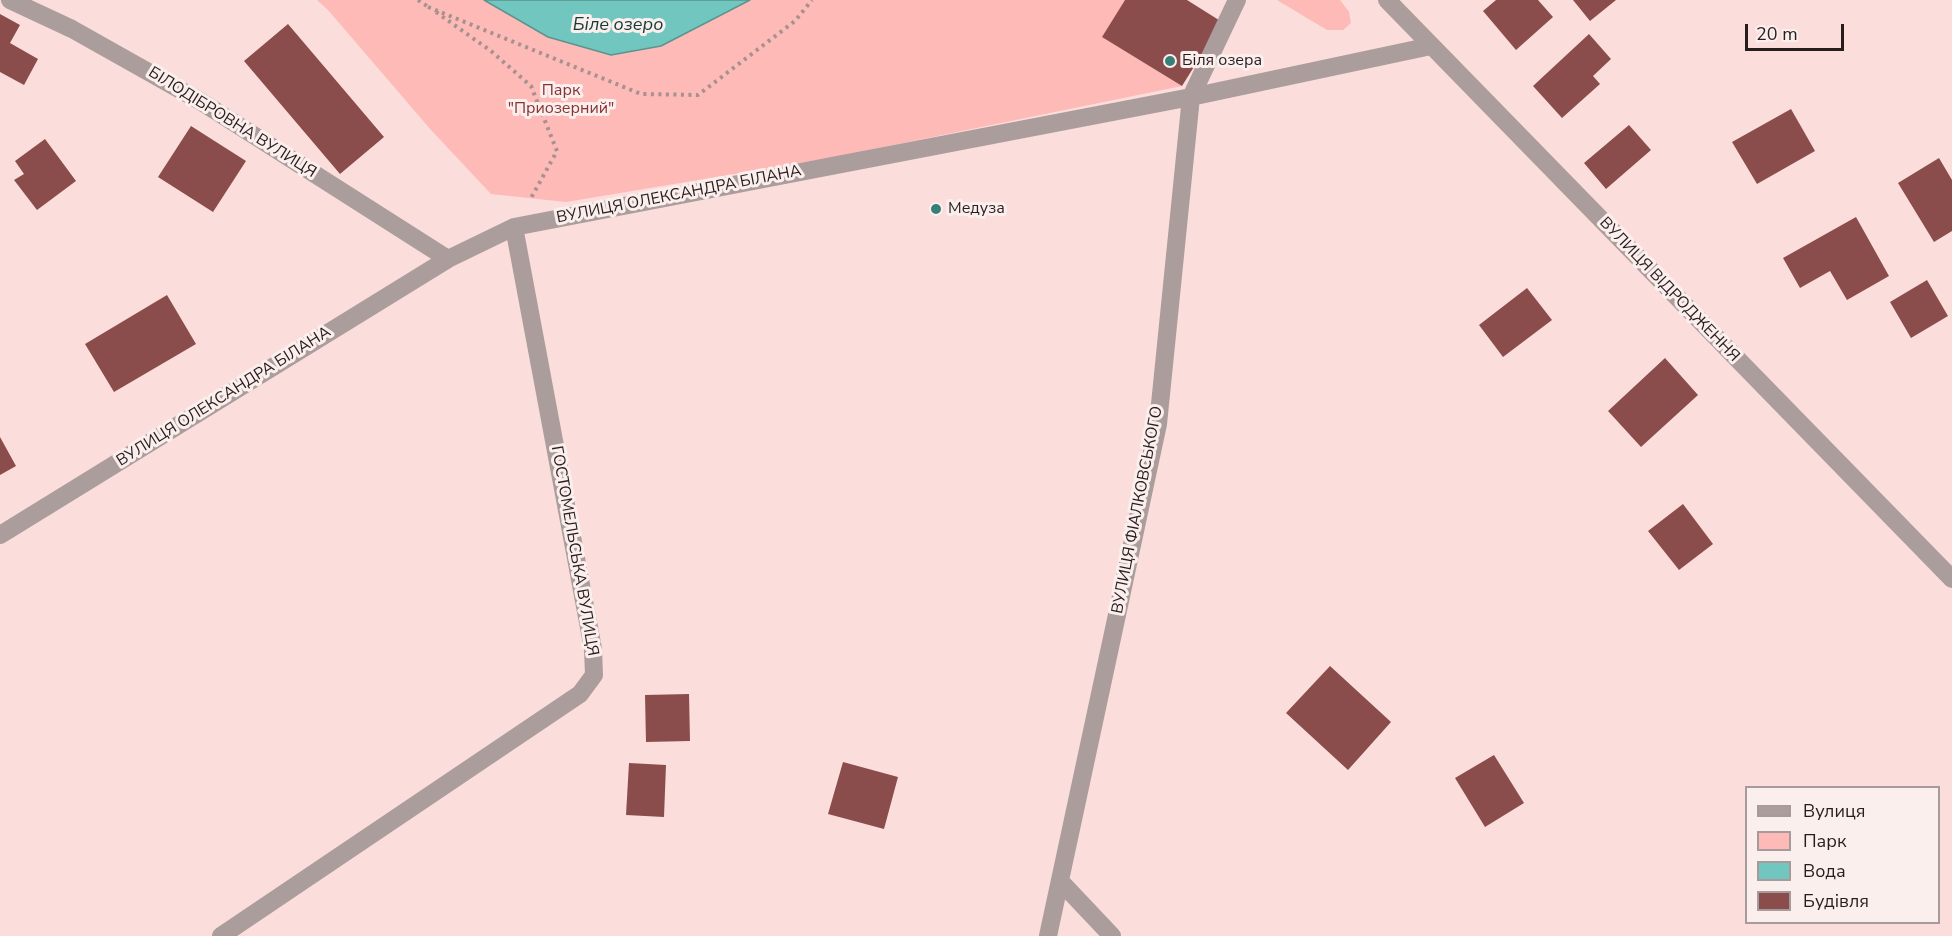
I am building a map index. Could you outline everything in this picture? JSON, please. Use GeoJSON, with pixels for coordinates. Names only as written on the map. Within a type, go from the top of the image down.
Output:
{"type":"FeatureCollection","features":[{"type":"Feature","properties":{"kind":"street","name":"БІЛОДІБРОВНА ВУЛИЦЯ"},"geometry":{"type":"LineString","coordinates":[[9,0],[72,28],[200,101],[448,259]]}},
{"type":"Feature","properties":{"kind":"street","name":"ВУЛИЦЯ ФІАЛКОВСЬКОГО"},"geometry":{"type":"LineString","coordinates":[[1048,936],[1158,424],[1191,97],[1236,0]]}},
{"type":"Feature","properties":{"kind":"street","name":"ВУЛИЦЯ ВІДРОДЖЕННЯ"},"geometry":{"type":"LineString","coordinates":[[1387,0],[1952,579]]}},
{"type":"Feature","properties":{"kind":"street","name":"ВУЛИЦЯ ОЛЕКСАНДРА БІЛАНА"},"geometry":{"type":"LineString","coordinates":[[0,535],[448,259],[514,227],[1191,97],[1431,46]]}},
{"type":"Feature","properties":{"kind":"street","name":"ГОСТОМЕЛЬСЬКА ВУЛИЦЯ"},"geometry":{"type":"LineString","coordinates":[[222,936],[580,694],[594,675],[591,638],[514,227]]}},
{"type":"Feature","properties":{"kind":"street"},"geometry":{"type":"LineString","coordinates":[[1060,881],[1112,936]]}},
{"type":"Feature","properties":{"kind":"path"},"geometry":{"type":"LineString","coordinates":[[418,0],[491,51],[531,86],[549,126],[557,151],[514,227]]}},
{"type":"Feature","properties":{"kind":"path"},"geometry":{"type":"LineString","coordinates":[[428,7],[641,94],[698,95],[795,21],[812,0]]}},
{"type":"Feature","properties":{"kind":"green space","name":"Парк \"Приозерний\""},"geometry":{"type":"Polygon","coordinates":[[[317,0],[1125,0],[1103,37],[1182,86],[830,158],[566,202],[491,194],[431,130],[317,0]]]}},
{"type":"Feature","properties":{"kind":"green space"},"geometry":{"type":"Polygon","coordinates":[[[1277,0],[1340,0],[1349,12],[1351,23],[1343,30],[1327,30],[1277,0]]]}},
{"type":"Feature","properties":{"kind":"water","name":"Біле озеро"},"geometry":{"type":"Polygon","coordinates":[[[484,0],[750,0],[661,46],[611,55],[548,37],[484,0]]]}},
{"type":"Feature","properties":{"kind":"building","name":"Біля озера"},"geometry":{"type":"Polygon","coordinates":[[[1125,0],[1187,0],[1222,22],[1182,86],[1102,37],[1125,0]]]}},
{"type":"Feature","properties":{"kind":"building"},"geometry":{"type":"Polygon","coordinates":[[[1496,0],[1538,0],[1553,17],[1516,50],[1483,11],[1496,0]]]}},
{"type":"Feature","properties":{"kind":"building"},"geometry":{"type":"Polygon","coordinates":[[[1573,0],[1616,0],[1590,21],[1573,0]]]}},
{"type":"Feature","properties":{"kind":"building"},"geometry":{"type":"Polygon","coordinates":[[[0,14],[20,25],[10,43],[38,59],[24,85],[0,72],[0,14]]]}},
{"type":"Feature","properties":{"kind":"building"},"geometry":{"type":"Polygon","coordinates":[[[288,24],[384,137],[340,174],[244,61],[288,24]]]}},
{"type":"Feature","properties":{"kind":"building"},"geometry":{"type":"Polygon","coordinates":[[[1589,34],[1611,59],[1593,76],[1600,84],[1562,118],[1533,86],[1589,34]]]}},
{"type":"Feature","properties":{"kind":"building"},"geometry":{"type":"Polygon","coordinates":[[[1791,109],[1815,151],[1757,184],[1732,142],[1791,109]]]}},
{"type":"Feature","properties":{"kind":"building"},"geometry":{"type":"Polygon","coordinates":[[[1629,125],[1651,150],[1606,189],[1584,163],[1629,125]]]}},
{"type":"Feature","properties":{"kind":"building"},"geometry":{"type":"Polygon","coordinates":[[[191,126],[246,161],[213,212],[158,177],[191,126]]]}},
{"type":"Feature","properties":{"kind":"building"},"geometry":{"type":"Polygon","coordinates":[[[45,139],[76,181],[37,210],[14,180],[24,174],[15,161],[45,139]]]}},
{"type":"Feature","properties":{"kind":"building"},"geometry":{"type":"Polygon","coordinates":[[[1939,158],[1952,180],[1952,231],[1934,242],[1898,183],[1939,158]]]}},
{"type":"Feature","properties":{"kind":"building"},"geometry":{"type":"Polygon","coordinates":[[[1856,217],[1889,276],[1847,300],[1830,271],[1800,288],[1783,258],[1856,217]]]}},
{"type":"Feature","properties":{"kind":"building"},"geometry":{"type":"Polygon","coordinates":[[[1927,280],[1948,316],[1911,338],[1890,302],[1927,280]]]}},
{"type":"Feature","properties":{"kind":"building"},"geometry":{"type":"Polygon","coordinates":[[[1527,288],[1552,320],[1503,357],[1479,325],[1527,288]]]}},
{"type":"Feature","properties":{"kind":"building"},"geometry":{"type":"Polygon","coordinates":[[[167,295],[196,344],[114,392],[85,344],[167,295]]]}},
{"type":"Feature","properties":{"kind":"building"},"geometry":{"type":"Polygon","coordinates":[[[1665,358],[1698,395],[1641,447],[1608,411],[1665,358]]]}},
{"type":"Feature","properties":{"kind":"building"},"geometry":{"type":"Polygon","coordinates":[[[0,437],[16,466],[0,475],[0,437]]]}},
{"type":"Feature","properties":{"kind":"building"},"geometry":{"type":"Polygon","coordinates":[[[1683,504],[1713,544],[1679,570],[1648,531],[1683,504]]]}},
{"type":"Feature","properties":{"kind":"building"},"geometry":{"type":"Polygon","coordinates":[[[1330,666],[1391,722],[1348,770],[1286,713],[1330,666]]]}},
{"type":"Feature","properties":{"kind":"building"},"geometry":{"type":"Polygon","coordinates":[[[689,694],[690,741],[646,742],[645,695],[689,694]]]}},
{"type":"Feature","properties":{"kind":"building"},"geometry":{"type":"Polygon","coordinates":[[[1494,755],[1524,803],[1485,827],[1455,778],[1494,755]]]}},
{"type":"Feature","properties":{"kind":"building"},"geometry":{"type":"Polygon","coordinates":[[[843,762],[898,777],[884,829],[828,814],[843,762]]]}},
{"type":"Feature","properties":{"kind":"building"},"geometry":{"type":"Polygon","coordinates":[[[629,763],[666,765],[664,817],[626,815],[629,763]]]}},
{"type":"Feature","properties":{"kind":"place","name":"Біля озера"},"geometry":{"type":"Point","coordinates":[1170,61]}},
{"type":"Feature","properties":{"kind":"place","name":"Медуза"},"geometry":{"type":"Point","coordinates":[936,209]}}]}
